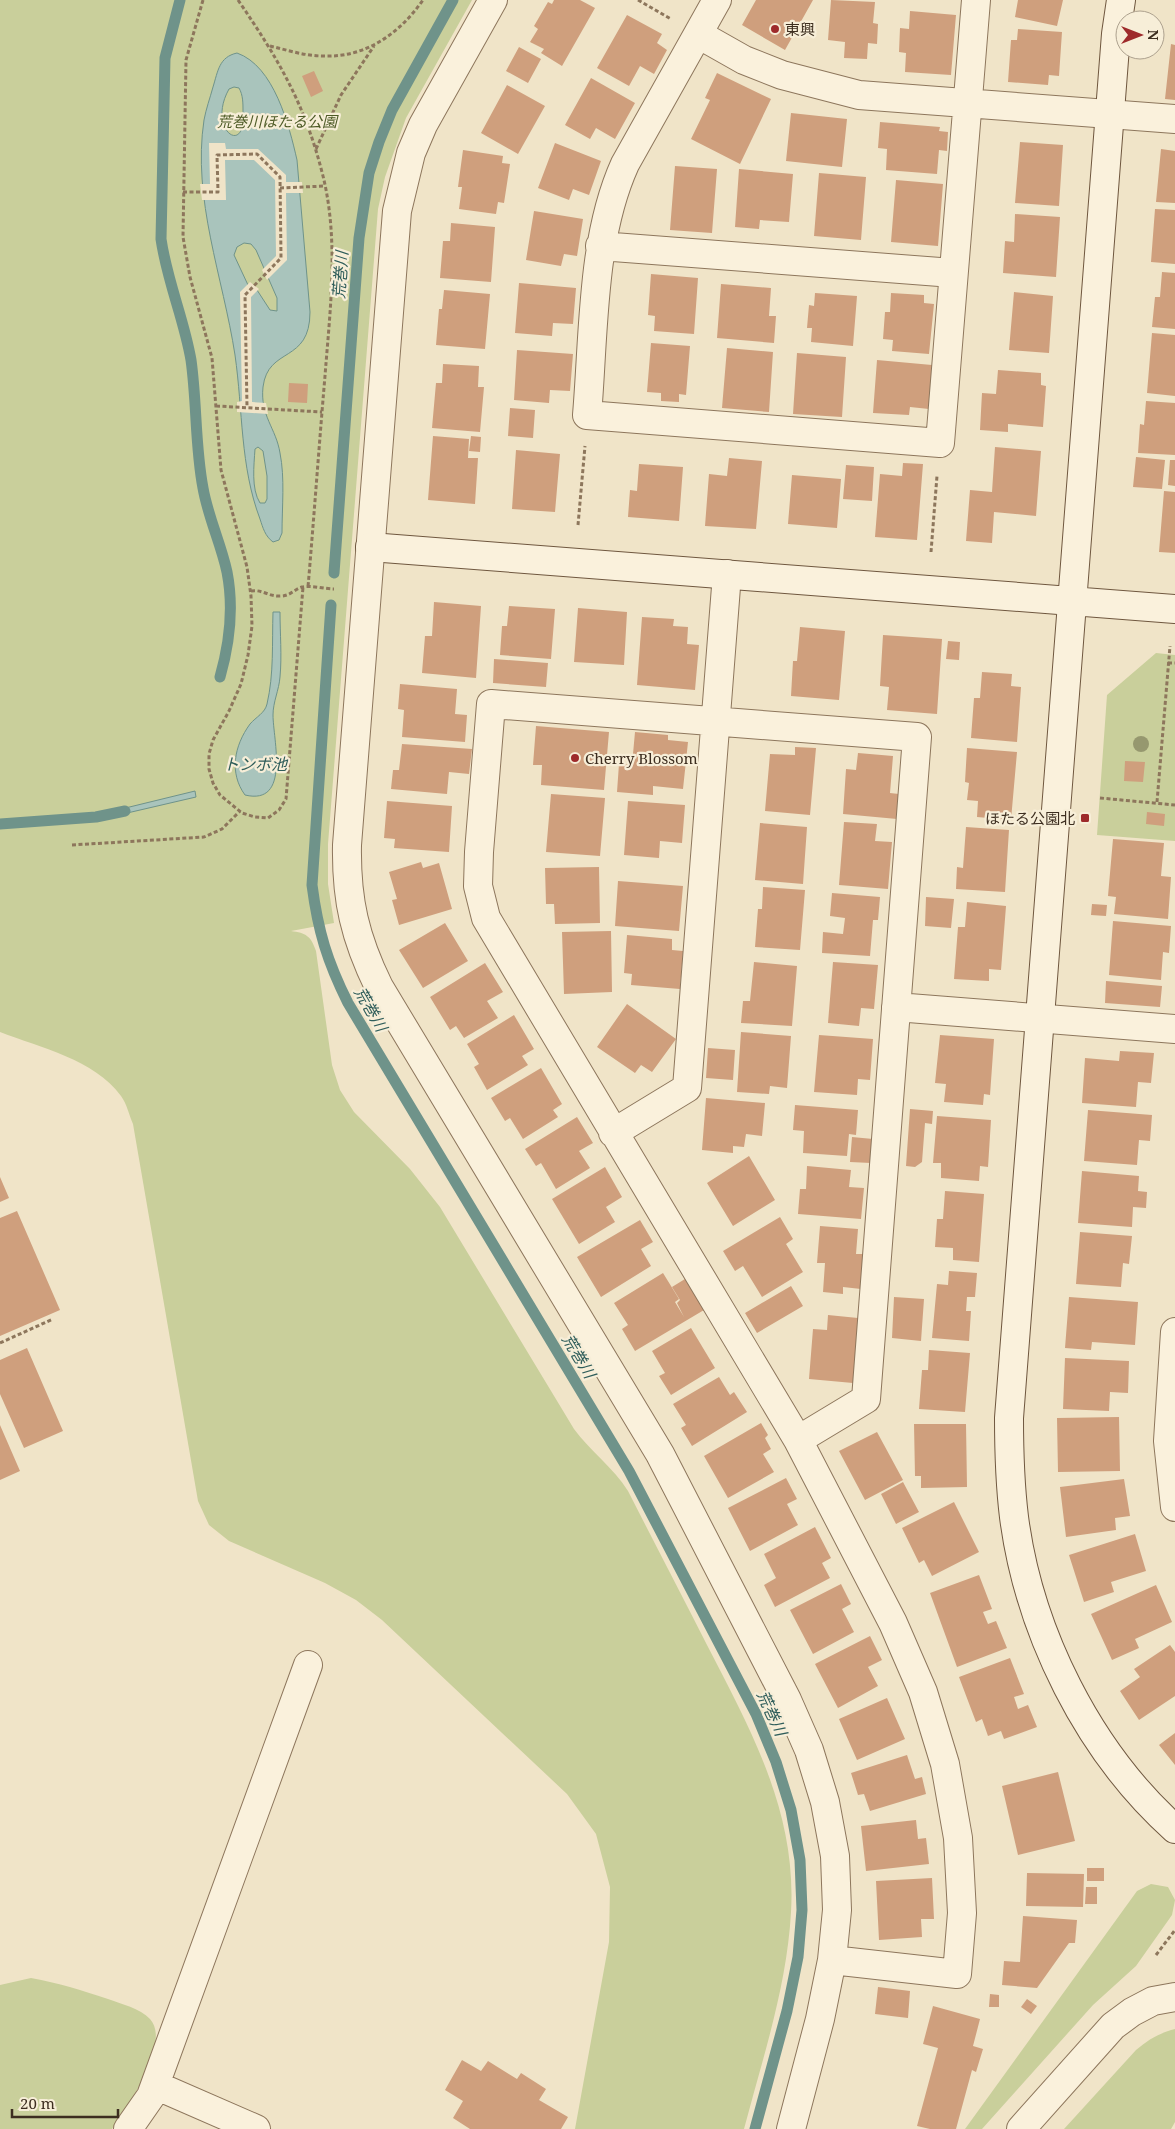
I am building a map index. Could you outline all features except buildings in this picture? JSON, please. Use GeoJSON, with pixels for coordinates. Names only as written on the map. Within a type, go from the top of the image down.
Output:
{"type":"FeatureCollection","features":[{"type":"Feature","properties":{"kind":"street"},"geometry":{"type":"LineString","coordinates":[[493,0],[423,125],[411,153],[403,182],[394,241],[370,547],[347,846],[348,891],[352,919],[363,954],[379,987],[660,1454],[787,1700],[809,1750],[825,1802],[835,1856],[837,1910],[832,1960],[820,2019],[791,2129]]}},
{"type":"Feature","properties":{"kind":"street"},"geometry":{"type":"LineString","coordinates":[[717,0],[625,164],[613,190],[600,246],[587,416],[940,443],[966,103],[976,0]]}},
{"type":"Feature","properties":{"kind":"street"},"geometry":{"type":"LineString","coordinates":[[1121,0],[1116,34],[1009,1418],[1009,1468],[1014,1518],[1024,1568],[1038,1616],[1056,1662],[1079,1707],[1106,1750],[1137,1789],[1175,1829]]}},
{"type":"Feature","properties":{"kind":"street"},"geometry":{"type":"LineString","coordinates":[[698,34],[744,60],[782,75],[860,95],[1175,119]]}},
{"type":"Feature","properties":{"kind":"street"},"geometry":{"type":"LineString","coordinates":[[600,246],[953,273]]}},
{"type":"Feature","properties":{"kind":"street"},"geometry":{"type":"LineString","coordinates":[[370,547],[1175,609]]}},
{"type":"Feature","properties":{"kind":"street"},"geometry":{"type":"LineString","coordinates":[[614,1133],[687,1088],[727,574]]}},
{"type":"Feature","properties":{"kind":"street"},"geometry":{"type":"LineString","coordinates":[[798,1440],[866,1399],[917,737],[491,704],[478,886],[486,918],[798,1440],[893,1623],[923,1692],[945,1764],[958,1838],[962,1913],[957,1974],[832,1960]]}},
{"type":"Feature","properties":{"kind":"street"},"geometry":{"type":"LineString","coordinates":[[896,1007],[1175,1029]]}},
{"type":"Feature","properties":{"kind":"street"},"geometry":{"type":"LineString","coordinates":[[1175,1332],[1168,1441],[1175,1507]]}},
{"type":"Feature","properties":{"kind":"street"},"geometry":{"type":"LineString","coordinates":[[128,2129],[151,2096],[308,1665]]}},
{"type":"Feature","properties":{"kind":"street"},"geometry":{"type":"LineString","coordinates":[[1021,2129],[1113,2026],[1139,2008],[1153,2002],[1175,1997]]}},
{"type":"Feature","properties":{"kind":"street"},"geometry":{"type":"LineString","coordinates":[[155,2085],[256,2129]]}},
{"type":"Feature","properties":{"kind":"path"},"geometry":{"type":"LineString","coordinates":[[203,0],[186,60],[182,237],[208,336],[221,470],[247,567],[251,591],[252,626],[241,684],[229,712],[213,740],[209,754],[209,769],[213,783],[220,795],[240,811],[255,817],[268,818],[279,810],[286,798],[303,587]]}},
{"type":"Feature","properties":{"kind":"path"},"geometry":{"type":"LineString","coordinates":[[238,0],[270,46],[302,110],[316,149],[330,214],[332,285],[308,587]]}},
{"type":"Feature","properties":{"kind":"path"},"geometry":{"type":"LineString","coordinates":[[270,46],[324,56],[347,54],[375,45],[399,29],[423,0]]}},
{"type":"Feature","properties":{"kind":"path"},"geometry":{"type":"LineString","coordinates":[[316,149],[341,95],[375,45]]}},
{"type":"Feature","properties":{"kind":"path"},"geometry":{"type":"LineString","coordinates":[[182,192],[218,192],[218,155],[257,154],[280,177],[281,258],[245,295],[247,407]]}},
{"type":"Feature","properties":{"kind":"path"},"geometry":{"type":"LineString","coordinates":[[280,188],[325,186]]}},
{"type":"Feature","properties":{"kind":"path"},"geometry":{"type":"LineString","coordinates":[[216,406],[322,412]]}},
{"type":"Feature","properties":{"kind":"path"},"geometry":{"type":"LineString","coordinates":[[578,525],[587,416]]}},
{"type":"Feature","properties":{"kind":"path"},"geometry":{"type":"LineString","coordinates":[[931,552],[940,443]]}},
{"type":"Feature","properties":{"kind":"path"},"geometry":{"type":"LineString","coordinates":[[251,591],[259,590],[281,596],[292,594],[303,587],[319,588]]}},
{"type":"Feature","properties":{"kind":"path"},"geometry":{"type":"LineString","coordinates":[[1157,802],[1170,646]]}},
{"type":"Feature","properties":{"kind":"path"},"geometry":{"type":"LineString","coordinates":[[1168,662],[1175,663]]}},
{"type":"Feature","properties":{"kind":"path"},"geometry":{"type":"LineString","coordinates":[[1100,798],[1175,805]]}},
{"type":"Feature","properties":{"kind":"path"},"geometry":{"type":"LineString","coordinates":[[72,846],[186,840],[204,837],[222,829],[240,811]]}},
{"type":"Feature","properties":{"kind":"path"},"geometry":{"type":"LineString","coordinates":[[0,1342],[53,1319]]}},
{"type":"Feature","properties":{"kind":"path"},"geometry":{"type":"LineString","coordinates":[[1156,1956],[1175,1930]]}},
{"type":"Feature","properties":{"kind":"green space","name":"荒巻川ほたる公園"},"geometry":{"type":"Polygon","coordinates":[[[0,0],[472,0],[406,118],[385,177],[378,209],[328,844],[328,884],[334,923],[291,931],[307,936],[316,951],[332,1065],[340,1090],[354,1112],[410,1169],[440,1207],[574,1429],[628,1491],[740,1709],[768,1773],[779,1806],[787,1840],[791,1876],[791,1912],[785,1967],[744,2129],[575,2129],[609,1942],[610,1887],[596,1834],[567,1794],[382,1620],[356,1600],[325,1583],[229,1541],[209,1525],[198,1501],[133,1124],[126,1106],[121,1096],[110,1083],[82,1064],[66,1056],[0,1032],[0,0]]]}},
{"type":"Feature","properties":{"kind":"green space"},"geometry":{"type":"Polygon","coordinates":[[[1156,653],[1175,655],[1175,841],[1097,835],[1107,695],[1156,653]]]}},
{"type":"Feature","properties":{"kind":"green space"},"geometry":{"type":"Polygon","coordinates":[[[1151,1884],[1168,1887],[1175,1900],[1172,1915],[1136,1966],[1093,2005],[982,2129],[965,2129],[1137,1891],[1151,1884]]]}},
{"type":"Feature","properties":{"kind":"green space"},"geometry":{"type":"Polygon","coordinates":[[[31,1978],[70,1987],[136,2009],[150,2019],[155,2030],[155,2044],[151,2059],[136,2092],[112,2129],[0,2129],[0,1985],[31,1978]]]}},
{"type":"Feature","properties":{"kind":"green space"},"geometry":{"type":"Polygon","coordinates":[[[1175,2029],[1175,2122],[1171,2129],[1064,2129],[1136,2050],[1154,2037],[1175,2029]]]}},
{"type":"Feature","properties":{"kind":"water"},"geometry":{"type":"Polygon","coordinates":[[[237,53],[250,60],[261,70],[270,83],[284,114],[297,160],[310,312],[308,328],[303,340],[296,348],[272,365],[266,374],[263,387],[266,414],[278,444],[282,463],[282,533],[279,540],[273,542],[263,529],[245,459],[235,355],[210,238],[202,179],[201,150],[204,120],[220,65],[231,55],[237,53]],[[239,88],[229,89],[223,104],[222,116],[224,126],[234,136],[239,133],[243,125],[243,99],[239,88]],[[244,243],[237,247],[234,255],[248,285],[257,290],[270,310],[277,311],[277,298],[256,250],[251,244],[244,243]],[[258,447],[255,449],[255,491],[260,503],[265,503],[267,499],[267,476],[263,451],[258,447]]]}},
{"type":"Feature","properties":{"kind":"water","name":"トンボ池"},"geometry":{"type":"Polygon","coordinates":[[[273,612],[280,612],[281,644],[280,677],[273,715],[276,768],[274,781],[269,791],[259,796],[245,795],[237,778],[235,759],[240,741],[245,732],[267,704],[272,670],[273,612]]]}},
{"type":"Feature","properties":{"kind":"water"},"geometry":{"type":"Polygon","coordinates":[[[195,791],[196,797],[110,817],[109,812],[195,791]]]}},
{"type":"Feature","properties":{"kind":"pier"},"geometry":{"type":"Polygon","coordinates":[[[209,143],[225,143],[226,149],[258,149],[286,175],[286,182],[302,182],[303,193],[286,193],[287,260],[267,280],[262,270],[276,256],[275,180],[254,160],[225,160],[226,200],[202,200],[200,184],[210,184],[209,143]]]}},
{"type":"Feature","properties":{"kind":"pier"},"geometry":{"type":"Polygon","coordinates":[[[250,282],[259,289],[251,297],[252,402],[266,403],[268,414],[237,412],[237,402],[242,401],[240,292],[250,282]]]}},
{"type":"Feature","properties":{"kind":"waterway"},"geometry":{"type":"LineString","coordinates":[[180,0],[165,58],[161,239],[167,270],[191,360],[203,488],[229,585],[230,625],[220,677]]}},
{"type":"Feature","properties":{"kind":"waterway","name":"荒巻川"},"geometry":{"type":"LineString","coordinates":[[334,573],[359,238],[369,173],[392,110],[453,0]]}},
{"type":"Feature","properties":{"kind":"waterway","name":"荒巻川"},"geometry":{"type":"LineString","coordinates":[[331,605],[312,885],[320,931],[334,973],[348,1003],[629,1471],[756,1714],[776,1762],[791,1810],[800,1860],[802,1910],[798,1957],[787,2011],[755,2129]]}},
{"type":"Feature","properties":{"kind":"waterway"},"geometry":{"type":"LineString","coordinates":[[0,824],[96,817],[125,811]]}},
{"type":"Feature","properties":{"kind":"place","name":"東興"},"geometry":{"type":"Point","coordinates":[775,29]}},
{"type":"Feature","properties":{"kind":"place","name":"Cherry Blossom"},"geometry":{"type":"Point","coordinates":[575,758]}},
{"type":"Feature","properties":{"kind":"place","name":"ほたる公園北"},"geometry":{"type":"Point","coordinates":[1085,818]}}]}
